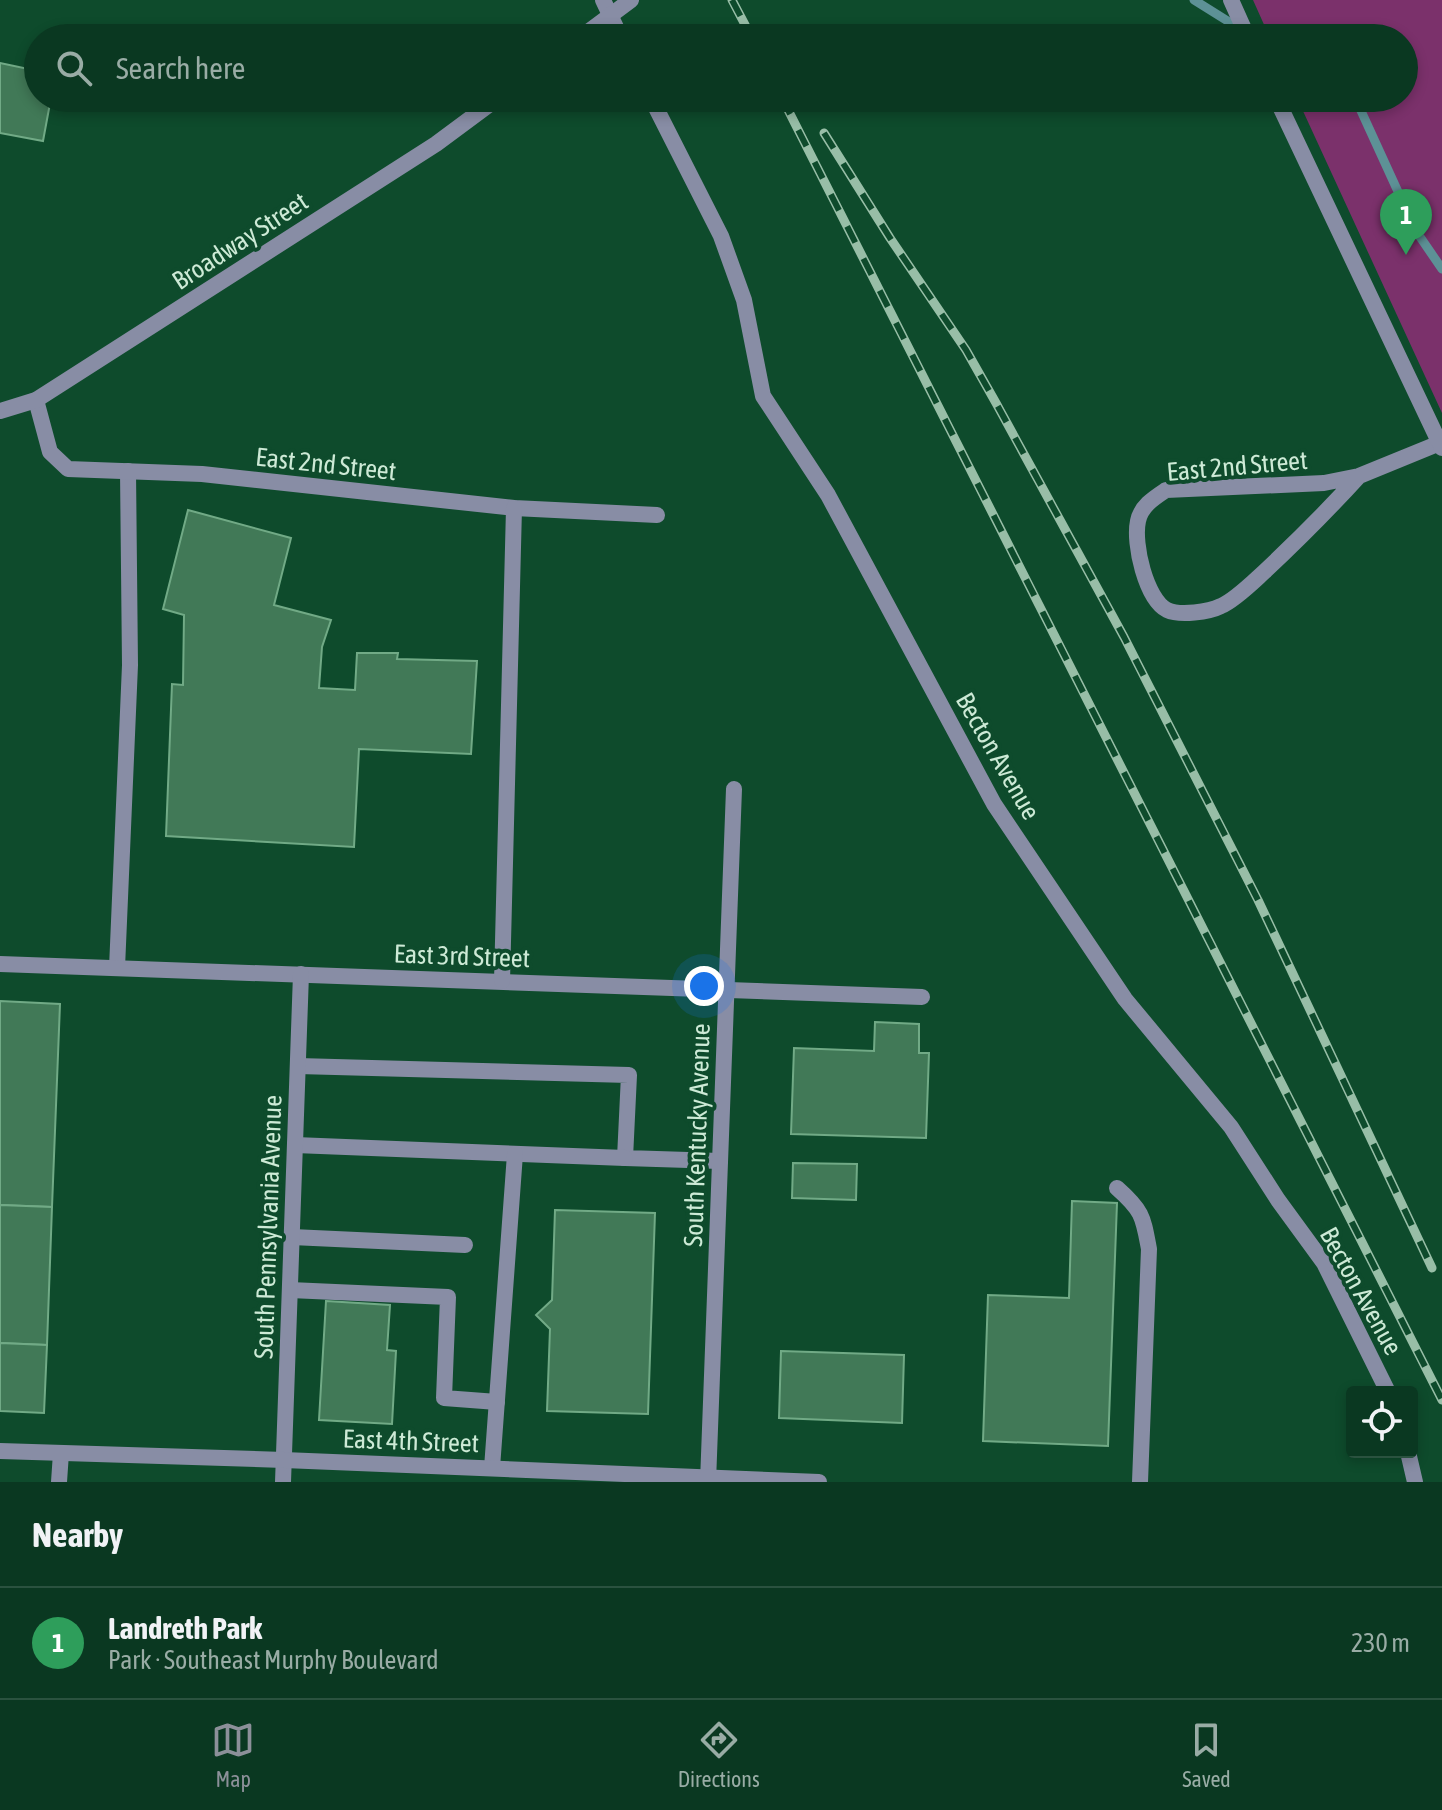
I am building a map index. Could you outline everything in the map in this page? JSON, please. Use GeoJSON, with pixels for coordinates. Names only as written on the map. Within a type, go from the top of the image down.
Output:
{"type":"FeatureCollection","features":[{"type":"Feature","properties":{"kind":"street"},"geometry":{"type":"LineString","coordinates":[[603,0],[614,24]]}},
{"type":"Feature","properties":{"kind":"street"},"geometry":{"type":"LineString","coordinates":[[599,24],[631,0]]}},
{"type":"Feature","properties":{"kind":"street"},"geometry":{"type":"LineString","coordinates":[[1231,0],[1242,24]]}},
{"type":"Feature","properties":{"kind":"street","name":"Broadway Street"},"geometry":{"type":"LineString","coordinates":[[0,411],[36,400],[436,144],[479,112]]}},
{"type":"Feature","properties":{"kind":"street","name":"Becton Avenue"},"geometry":{"type":"LineString","coordinates":[[658,112],[721,236],[744,300],[763,396],[828,495],[994,804],[1125,999],[1231,1127],[1278,1200],[1324,1263],[1385,1386]]}},
{"type":"Feature","properties":{"kind":"street"},"geometry":{"type":"LineString","coordinates":[[1283,112],[1441,446]]}},
{"type":"Feature","properties":{"kind":"street","name":"East 2nd Street"},"geometry":{"type":"LineString","coordinates":[[36,400],[50,452],[68,469],[202,474],[514,508],[657,515]]}},
{"type":"Feature","properties":{"kind":"street","name":"East 2nd Street"},"geometry":{"type":"LineString","coordinates":[[1359,476],[1315,525],[1250,585],[1222,606],[1184,614],[1166,610],[1149,588],[1137,544],[1138,519],[1148,501],[1166,490],[1324,483],[1359,476],[1441,446]]}},
{"type":"Feature","properties":{"kind":"street"},"geometry":{"type":"LineString","coordinates":[[117,968],[130,665],[128,471]]}},
{"type":"Feature","properties":{"kind":"street"},"geometry":{"type":"LineString","coordinates":[[502,981],[514,508]]}},
{"type":"Feature","properties":{"kind":"street","name":"South Kentucky Avenue"},"geometry":{"type":"LineString","coordinates":[[708,1480],[734,789]]}},
{"type":"Feature","properties":{"kind":"street","name":"East 3rd Street"},"geometry":{"type":"LineString","coordinates":[[0,964],[922,997]]}},
{"type":"Feature","properties":{"kind":"street","name":"South Pennsylvania Avenue"},"geometry":{"type":"LineString","coordinates":[[283,1482],[301,974]]}},
{"type":"Feature","properties":{"kind":"street"},"geometry":{"type":"LineString","coordinates":[[298,1066],[629,1075],[625,1158]]}},
{"type":"Feature","properties":{"kind":"street"},"geometry":{"type":"LineString","coordinates":[[295,1145],[720,1161]]}},
{"type":"Feature","properties":{"kind":"street"},"geometry":{"type":"LineString","coordinates":[[492,1468],[515,1154]]}},
{"type":"Feature","properties":{"kind":"street"},"geometry":{"type":"LineString","coordinates":[[1117,1188],[1143,1216],[1149,1249],[1140,1482]]}},
{"type":"Feature","properties":{"kind":"street"},"geometry":{"type":"LineString","coordinates":[[292,1237],[465,1245]]}},
{"type":"Feature","properties":{"kind":"street"},"geometry":{"type":"LineString","coordinates":[[290,1290],[448,1297],[444,1398],[497,1402]]}},
{"type":"Feature","properties":{"kind":"street","name":"East 4th Street"},"geometry":{"type":"LineString","coordinates":[[0,1451],[819,1482]]}},
{"type":"Feature","properties":{"kind":"street"},"geometry":{"type":"LineString","coordinates":[[59,1482],[61,1453]]}},
{"type":"Feature","properties":{"kind":"street"},"geometry":{"type":"LineString","coordinates":[[1409,1458],[1415,1482]]}},
{"type":"Feature","properties":{"kind":"shaded area"},"geometry":{"type":"Polygon","coordinates":[[[1253,0],[1442,0],[1442,413],[1303,112],[1418,112],[1418,24],[1264,24],[1253,0]]]}},
{"type":"Feature","properties":{"kind":"building"},"geometry":{"type":"Polygon","coordinates":[[[0,63],[24,68],[24,112],[48,112],[43,141],[0,133],[0,63]]]}},
{"type":"Feature","properties":{"kind":"building"},"geometry":{"type":"Polygon","coordinates":[[[188,510],[291,538],[274,605],[331,620],[322,647],[319,688],[355,690],[357,653],[398,653],[397,659],[477,661],[471,754],[359,749],[354,847],[166,836],[172,684],[183,685],[184,615],[163,609],[188,510]]]}},
{"type":"Feature","properties":{"kind":"building"},"geometry":{"type":"Polygon","coordinates":[[[0,1001],[60,1004],[52,1207],[0,1205],[0,1001]]]}},
{"type":"Feature","properties":{"kind":"building"},"geometry":{"type":"Polygon","coordinates":[[[875,1022],[919,1024],[919,1053],[929,1053],[926,1138],[791,1134],[794,1048],[874,1051],[875,1022]]]}},
{"type":"Feature","properties":{"kind":"building"},"geometry":{"type":"Polygon","coordinates":[[[793,1163],[857,1164],[856,1200],[792,1198],[793,1163]]]}},
{"type":"Feature","properties":{"kind":"building"},"geometry":{"type":"Polygon","coordinates":[[[1072,1201],[1117,1203],[1108,1446],[983,1441],[988,1295],[1069,1298],[1072,1201]]]}},
{"type":"Feature","properties":{"kind":"building"},"geometry":{"type":"Polygon","coordinates":[[[0,1205],[52,1207],[47,1345],[0,1343],[0,1205]]]}},
{"type":"Feature","properties":{"kind":"building"},"geometry":{"type":"Polygon","coordinates":[[[555,1210],[655,1213],[648,1414],[547,1411],[550,1329],[536,1315],[552,1300],[555,1210]]]}},
{"type":"Feature","properties":{"kind":"building"},"geometry":{"type":"Polygon","coordinates":[[[326,1301],[390,1305],[387,1350],[396,1351],[392,1424],[319,1420],[326,1301]]]}},
{"type":"Feature","properties":{"kind":"building"},"geometry":{"type":"Polygon","coordinates":[[[0,1343],[47,1345],[44,1413],[0,1411],[0,1343]]]}},
{"type":"Feature","properties":{"kind":"building"},"geometry":{"type":"Polygon","coordinates":[[[781,1351],[904,1355],[902,1423],[779,1418],[781,1351]]]}},
{"type":"Feature","properties":{"kind":"waterway"},"geometry":{"type":"LineString","coordinates":[[1194,0],[1232,24]]}},
{"type":"Feature","properties":{"kind":"waterway"},"geometry":{"type":"LineString","coordinates":[[1362,112],[1416,231],[1442,269]]}},
{"type":"Feature","properties":{"kind":"railway"},"geometry":{"type":"LineString","coordinates":[[732,0],[745,24]]}},
{"type":"Feature","properties":{"kind":"railway"},"geometry":{"type":"LineString","coordinates":[[789,112],[1442,1400]]}},
{"type":"Feature","properties":{"kind":"railway"},"geometry":{"type":"LineString","coordinates":[[824,133],[966,350],[1124,637],[1258,900],[1432,1268]]}},
{"type":"Feature","properties":{"kind":"place","name":"Landreth Park"},"geometry":{"type":"Point","coordinates":[1406,255]}}]}
